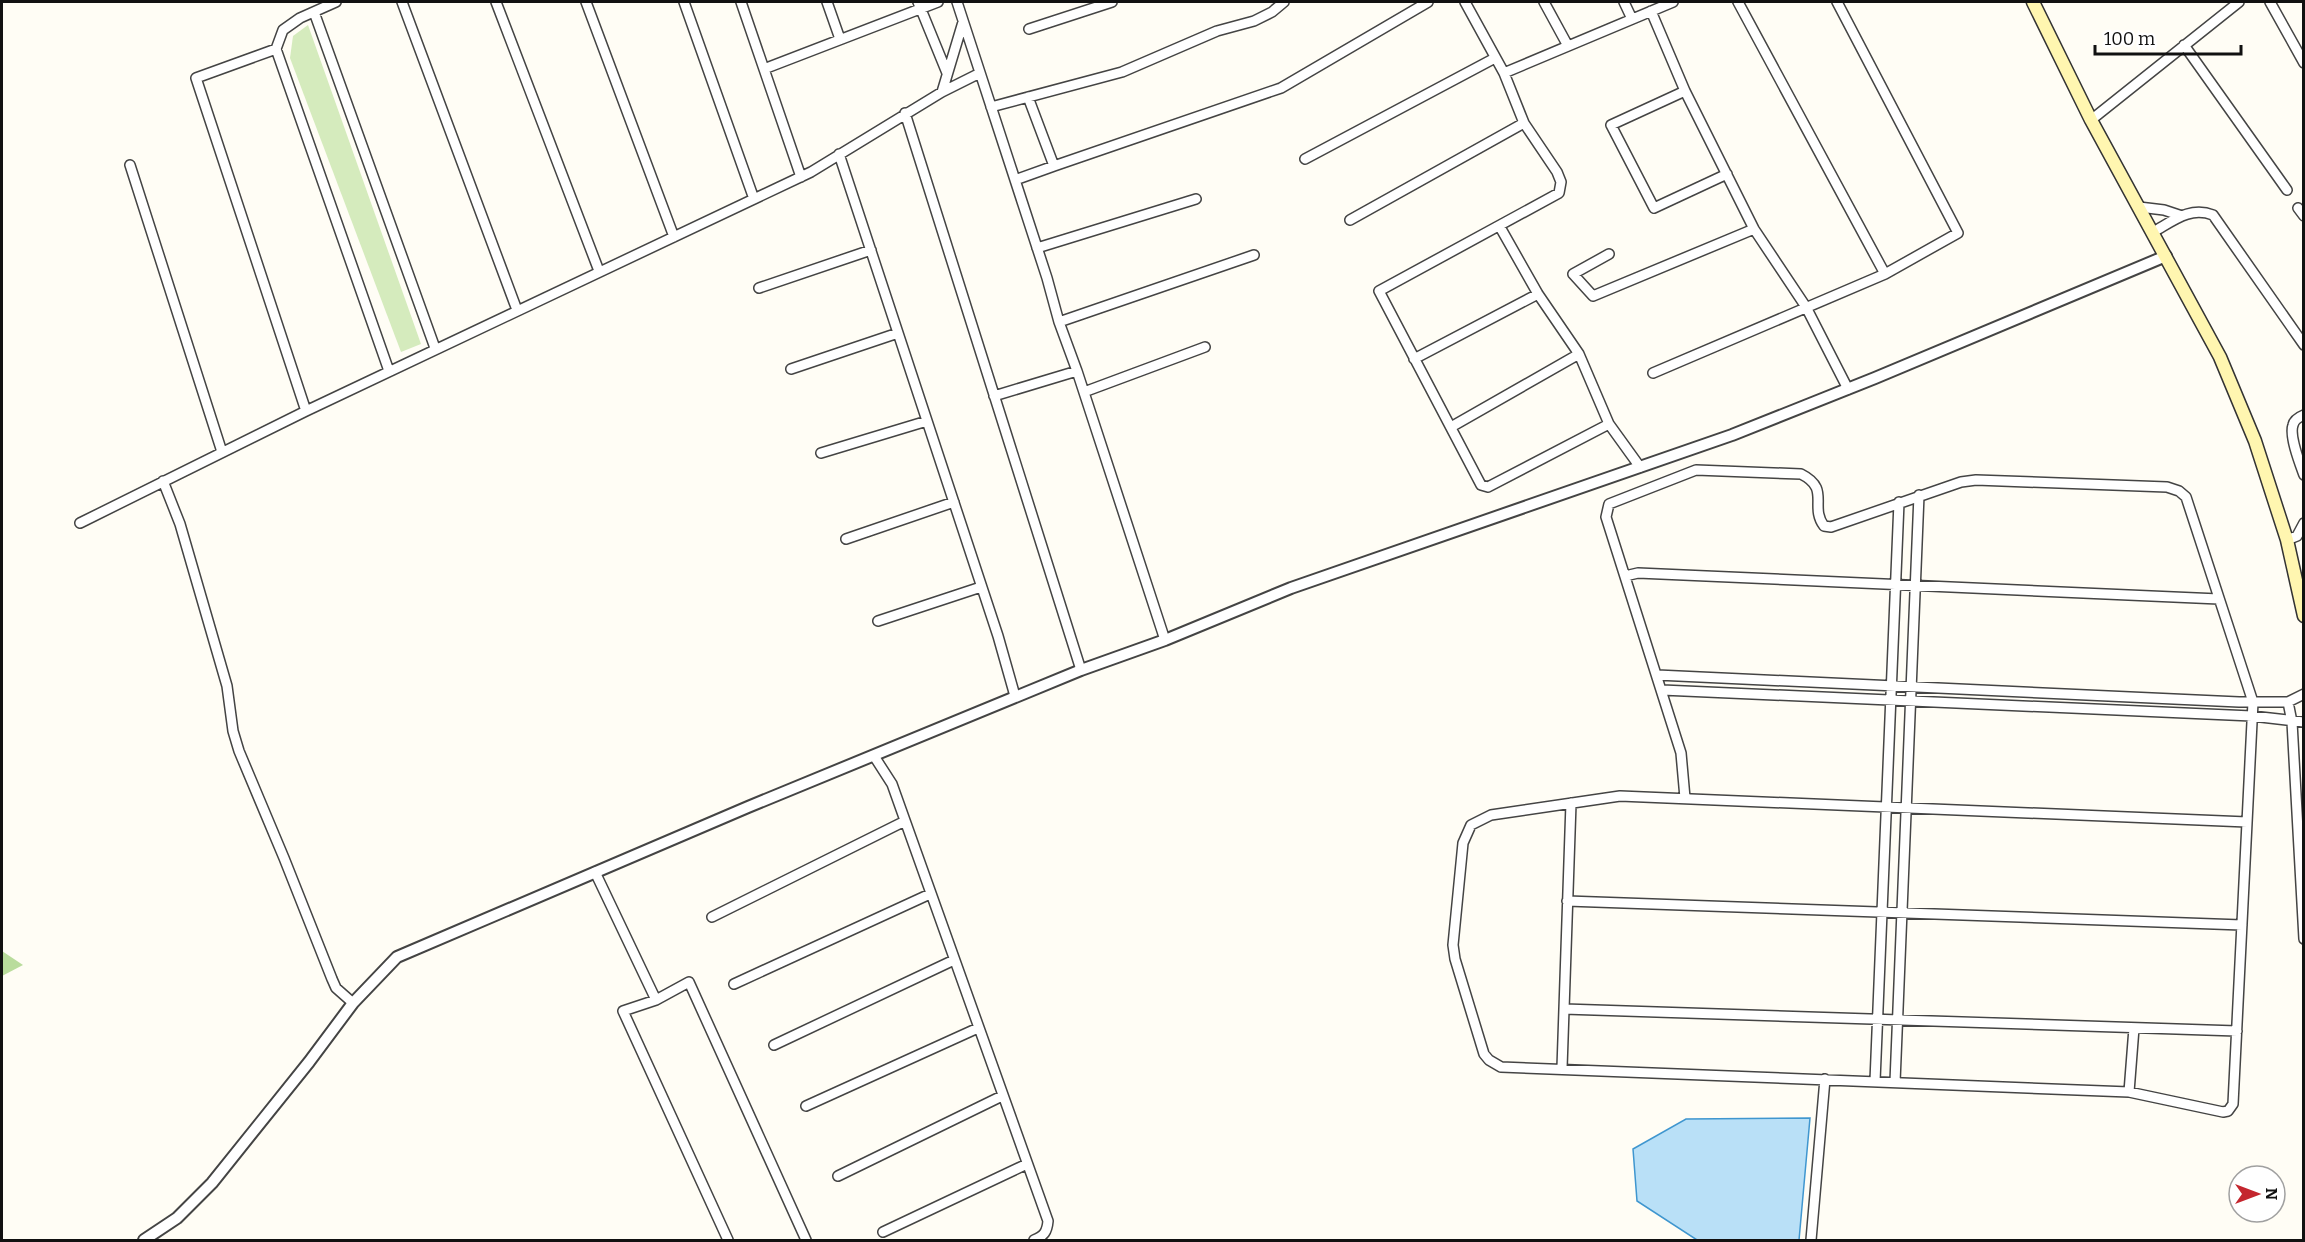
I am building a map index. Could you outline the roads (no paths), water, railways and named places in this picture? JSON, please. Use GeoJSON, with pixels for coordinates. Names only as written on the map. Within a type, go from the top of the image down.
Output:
{"type":"FeatureCollection","features":[{"type":"Feature","properties":{"kind":"main road"},"geometry":{"type":"LineString","coordinates":[[2033,2],[2091,120],[2220,357],[2255,441],[2287,540],[2304,616]]}},
{"type":"Feature","properties":{"kind":"street"},"geometry":{"type":"LineString","coordinates":[[336,2],[300,18],[283,30],[276,49],[389,371]]}},
{"type":"Feature","properties":{"kind":"street"},"geometry":{"type":"LineString","coordinates":[[402,2],[517,310]]}},
{"type":"Feature","properties":{"kind":"street"},"geometry":{"type":"LineString","coordinates":[[496,2],[599,272]]}},
{"type":"Feature","properties":{"kind":"street"},"geometry":{"type":"LineString","coordinates":[[586,2],[674,237]]}},
{"type":"Feature","properties":{"kind":"street"},"geometry":{"type":"LineString","coordinates":[[684,2],[754,199]]}},
{"type":"Feature","properties":{"kind":"street"},"geometry":{"type":"LineString","coordinates":[[741,2],[801,177]]}},
{"type":"Feature","properties":{"kind":"street"},"geometry":{"type":"LineString","coordinates":[[827,2],[840,39]]}},
{"type":"Feature","properties":{"kind":"street"},"geometry":{"type":"LineString","coordinates":[[764,69],[919,5],[938,2]]}},
{"type":"Feature","properties":{"kind":"street"},"geometry":{"type":"LineString","coordinates":[[957,2],[1059,322],[1165,640]]}},
{"type":"Feature","properties":{"kind":"street"},"geometry":{"type":"LineString","coordinates":[[1029,29],[1112,2]]}},
{"type":"Feature","properties":{"kind":"street"},"geometry":{"type":"LineString","coordinates":[[991,107],[1122,72],[1217,31],[1254,21],[1272,12],[1284,2]]}},
{"type":"Feature","properties":{"kind":"street"},"geometry":{"type":"LineString","coordinates":[[1015,180],[1281,88],[1428,2]]}},
{"type":"Feature","properties":{"kind":"street"},"geometry":{"type":"LineString","coordinates":[[1465,2],[1504,73],[1524,123],[1557,172],[1561,187],[1559,193],[1500,227],[1379,291],[1482,485],[1488,487],[1609,424]]}},
{"type":"Feature","properties":{"kind":"street"},"geometry":{"type":"LineString","coordinates":[[1544,2],[1568,46]]}},
{"type":"Feature","properties":{"kind":"street"},"geometry":{"type":"LineString","coordinates":[[1624,2],[1632,19]]}},
{"type":"Feature","properties":{"kind":"street"},"geometry":{"type":"LineString","coordinates":[[1504,73],[1673,2]]}},
{"type":"Feature","properties":{"kind":"street"},"geometry":{"type":"LineString","coordinates":[[1738,2],[1885,274]]}},
{"type":"Feature","properties":{"kind":"street"},"geometry":{"type":"LineString","coordinates":[[1653,373],[1885,274],[1958,233],[1837,2]]}},
{"type":"Feature","properties":{"kind":"street"},"geometry":{"type":"LineString","coordinates":[[2091,120],[2239,2]]}},
{"type":"Feature","properties":{"kind":"street"},"geometry":{"type":"LineString","coordinates":[[2270,2],[2304,63]]}},
{"type":"Feature","properties":{"kind":"street"},"geometry":{"type":"LineString","coordinates":[[919,5],[946,72]]}},
{"type":"Feature","properties":{"kind":"street"},"geometry":{"type":"LineString","coordinates":[[1651,11],[1685,91],[1754,229],[1806,308],[1848,389]]}},
{"type":"Feature","properties":{"kind":"street"},"geometry":{"type":"LineString","coordinates":[[314,12],[435,348]]}},
{"type":"Feature","properties":{"kind":"street"},"geometry":{"type":"LineString","coordinates":[[942,92],[946,72],[963,22]]}},
{"type":"Feature","properties":{"kind":"street"},"geometry":{"type":"LineString","coordinates":[[2184,45],[2287,190]]}},
{"type":"Feature","properties":{"kind":"street"},"geometry":{"type":"LineString","coordinates":[[276,49],[196,78],[306,411]]}},
{"type":"Feature","properties":{"kind":"street"},"geometry":{"type":"LineString","coordinates":[[1305,159],[1495,58]]}},
{"type":"Feature","properties":{"kind":"street"},"geometry":{"type":"LineString","coordinates":[[80,523],[435,348],[801,177],[942,92],[980,73]]}},
{"type":"Feature","properties":{"kind":"street"},"geometry":{"type":"LineString","coordinates":[[1685,91],[1611,125],[1654,208],[1727,174]]}},
{"type":"Feature","properties":{"kind":"street"},"geometry":{"type":"LineString","coordinates":[[1028,97],[1054,166]]}},
{"type":"Feature","properties":{"kind":"street"},"geometry":{"type":"LineString","coordinates":[[905,114],[1080,670]]}},
{"type":"Feature","properties":{"kind":"street"},"geometry":{"type":"LineString","coordinates":[[1350,220],[1524,123]]}},
{"type":"Feature","properties":{"kind":"street"},"geometry":{"type":"LineString","coordinates":[[839,154],[954,502],[1015,696]]}},
{"type":"Feature","properties":{"kind":"street"},"geometry":{"type":"LineString","coordinates":[[130,165],[222,452]]}},
{"type":"Feature","properties":{"kind":"street"},"geometry":{"type":"LineString","coordinates":[[1037,248],[1196,199]]}},
{"type":"Feature","properties":{"kind":"street"},"geometry":{"type":"LineString","coordinates":[[2139,207],[2182,216]]}},
{"type":"Feature","properties":{"kind":"street"},"geometry":{"type":"LineString","coordinates":[[2152,232],[2189,212],[2202,211],[2213,215],[2304,345]]}},
{"type":"Feature","properties":{"kind":"street"},"geometry":{"type":"LineString","coordinates":[[1500,227],[1538,294],[1579,354],[1609,424],[1640,467]]}},
{"type":"Feature","properties":{"kind":"street"},"geometry":{"type":"LineString","coordinates":[[1610,254],[1574,274],[1593,296],[1754,229]]}},
{"type":"Feature","properties":{"kind":"street"},"geometry":{"type":"LineString","coordinates":[[759,288],[870,250]]}},
{"type":"Feature","properties":{"kind":"street"},"geometry":{"type":"LineString","coordinates":[[1059,322],[1254,255]]}},
{"type":"Feature","properties":{"kind":"street"},"geometry":{"type":"LineString","coordinates":[[144,1240],[177,1218],[212,1183],[353,1003],[397,957],[1080,670],[1165,640],[1291,588],[1732,435],[2166,256]]}},
{"type":"Feature","properties":{"kind":"street"},"geometry":{"type":"LineString","coordinates":[[1414,359],[1538,294]]}},
{"type":"Feature","properties":{"kind":"street"},"geometry":{"type":"LineString","coordinates":[[791,369],[898,333]]}},
{"type":"Feature","properties":{"kind":"street"},"geometry":{"type":"LineString","coordinates":[[1084,392],[1205,347]]}},
{"type":"Feature","properties":{"kind":"street"},"geometry":{"type":"LineString","coordinates":[[1450,427],[1579,354]]}},
{"type":"Feature","properties":{"kind":"street"},"geometry":{"type":"LineString","coordinates":[[994,396],[1077,371]]}},
{"type":"Feature","properties":{"kind":"street"},"geometry":{"type":"LineString","coordinates":[[2304,415],[2293,425],[2292,434],[2304,475]]}},
{"type":"Feature","properties":{"kind":"street"},"geometry":{"type":"LineString","coordinates":[[821,453],[927,421]]}},
{"type":"Feature","properties":{"kind":"street"},"geometry":{"type":"LineString","coordinates":[[1685,798],[1681,753],[1606,517],[1609,504],[1696,470],[1802,474],[1813,480],[1819,492],[1818,519],[1824,526],[1831,527],[1919,495],[1961,482],[1977,480],[2167,487],[2179,491],[2186,497],[2253,702],[2233,1104],[2228,1111],[2223,1112],[2129,1092],[1501,1066],[1489,1060],[1484,1054],[1455,959],[1453,945],[1463,843],[1471,825],[1491,815],[1620,796],[2247,822]]}},
{"type":"Feature","properties":{"kind":"street"},"geometry":{"type":"LineString","coordinates":[[163,481],[180,524],[227,686],[233,731],[239,751],[336,988],[353,1003]]}},
{"type":"Feature","properties":{"kind":"street"},"geometry":{"type":"LineString","coordinates":[[1894,1082],[1919,495]]}},
{"type":"Feature","properties":{"kind":"street"},"geometry":{"type":"LineString","coordinates":[[846,539],[954,502]]}},
{"type":"Feature","properties":{"kind":"street"},"geometry":{"type":"LineString","coordinates":[[1875,1081],[1899,502]]}},
{"type":"Feature","properties":{"kind":"street"},"geometry":{"type":"LineString","coordinates":[[2287,540],[2297,536],[2304,524]]}},
{"type":"Feature","properties":{"kind":"street"},"geometry":{"type":"LineString","coordinates":[[1625,576],[1638,573],[2219,599]]}},
{"type":"Feature","properties":{"kind":"street"},"geometry":{"type":"LineString","coordinates":[[878,621],[981,587]]}},
{"type":"Feature","properties":{"kind":"street"},"geometry":{"type":"LineString","coordinates":[[1657,675],[2253,702],[2288,702],[2304,694]]}},
{"type":"Feature","properties":{"kind":"street"},"geometry":{"type":"LineString","coordinates":[[1662,690],[2252,716],[2304,722]]}},
{"type":"Feature","properties":{"kind":"street"},"geometry":{"type":"LineString","coordinates":[[2288,702],[2292,722],[2304,939]]}},
{"type":"Feature","properties":{"kind":"street"},"geometry":{"type":"LineString","coordinates":[[874,756],[892,784],[1048,1221],[1047,1231],[1042,1237],[1034,1240]]}},
{"type":"Feature","properties":{"kind":"street"},"geometry":{"type":"LineString","coordinates":[[1562,1068],[1571,803]]}},
{"type":"Feature","properties":{"kind":"street"},"geometry":{"type":"LineString","coordinates":[[712,917],[905,821]]}},
{"type":"Feature","properties":{"kind":"street"},"geometry":{"type":"LineString","coordinates":[[595,872],[656,1000]]}},
{"type":"Feature","properties":{"kind":"street"},"geometry":{"type":"LineString","coordinates":[[734,984],[930,894]]}},
{"type":"Feature","properties":{"kind":"street"},"geometry":{"type":"LineString","coordinates":[[1567,901],[2242,925]]}},
{"type":"Feature","properties":{"kind":"street"},"geometry":{"type":"LineString","coordinates":[[774,1045],[954,960]]}},
{"type":"Feature","properties":{"kind":"street"},"geometry":{"type":"LineString","coordinates":[[728,1240],[623,1011],[656,1000],[689,982],[806,1240]]}},
{"type":"Feature","properties":{"kind":"street"},"geometry":{"type":"LineString","coordinates":[[1564,1009],[2237,1031]]}},
{"type":"Feature","properties":{"kind":"street"},"geometry":{"type":"LineString","coordinates":[[806,1106],[978,1028]]}},
{"type":"Feature","properties":{"kind":"street"},"geometry":{"type":"LineString","coordinates":[[2129,1092],[2133,1028]]}},
{"type":"Feature","properties":{"kind":"street"},"geometry":{"type":"LineString","coordinates":[[1811,1240],[1826,1079]]}},
{"type":"Feature","properties":{"kind":"street"},"geometry":{"type":"LineString","coordinates":[[838,1176],[1002,1096]]}},
{"type":"Feature","properties":{"kind":"street"},"geometry":{"type":"LineString","coordinates":[[883,1232],[1027,1164]]}},
{"type":"Feature","properties":{"kind":"water"},"geometry":{"type":"Polygon","coordinates":[[[1810,1118],[1799,1240],[1697,1240],[1637,1201],[1633,1149],[1686,1119],[1810,1118]]]}}]}
